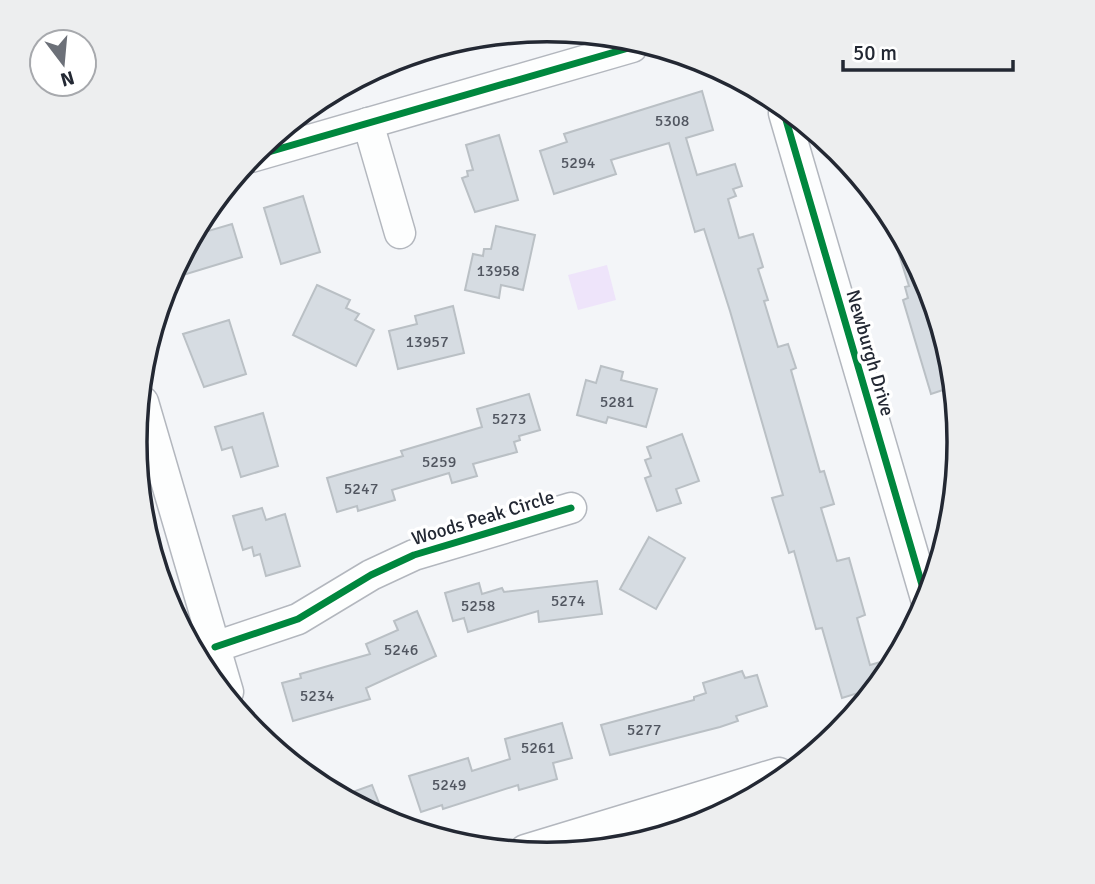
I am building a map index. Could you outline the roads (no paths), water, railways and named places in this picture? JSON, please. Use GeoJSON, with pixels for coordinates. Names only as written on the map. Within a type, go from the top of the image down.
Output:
{"type":"FeatureCollection","features":[{"type":"Feature","properties":{"kind":"street"},"geometry":{"type":"LineString","coordinates":[[273,151],[368,123],[587,48],[613,47]]}},
{"type":"Feature","properties":{"kind":"street","name":"Newburgh Drive"},"geometry":{"type":"LineString","coordinates":[[785,121],[921,583]]}},
{"type":"Feature","properties":{"kind":"street"},"geometry":{"type":"LineString","coordinates":[[368,123],[400,233]]}},
{"type":"Feature","properties":{"kind":"street"},"geometry":{"type":"LineString","coordinates":[[148,419],[225,678]]}},
{"type":"Feature","properties":{"kind":"street","name":"Woods Peak Circle"},"geometry":{"type":"LineString","coordinates":[[215,647],[298,619],[371,575],[414,555],[571,508]]}},
{"type":"Feature","properties":{"kind":"street"},"geometry":{"type":"LineString","coordinates":[[564,841],[661,820],[762,780]]}}]}
